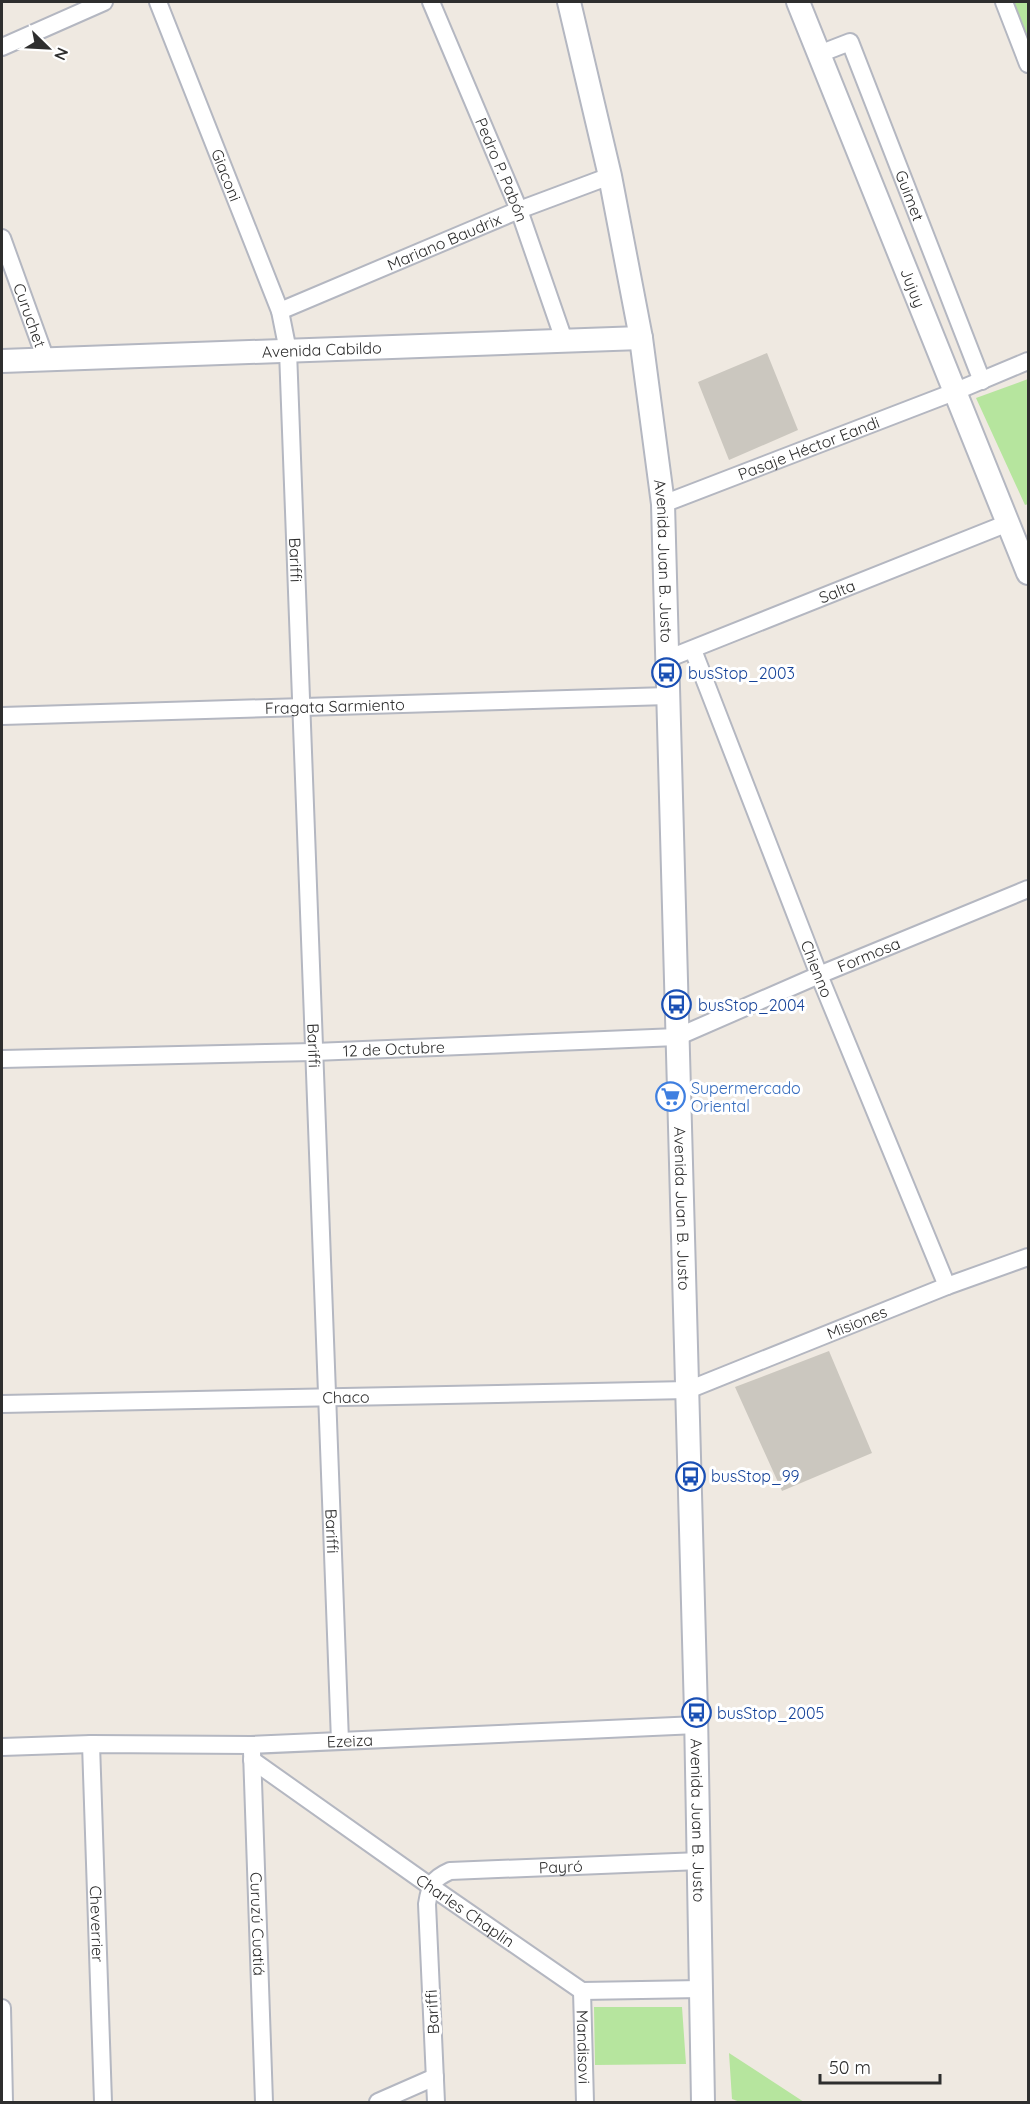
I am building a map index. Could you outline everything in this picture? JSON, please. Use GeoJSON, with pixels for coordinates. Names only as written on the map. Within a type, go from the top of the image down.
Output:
{"type":"FeatureCollection","features":[{"type":"Feature","properties":{"kind":"main road","name":"Avenida Juan B. Justo"},"geometry":{"type":"LineString","coordinates":[[569,2],[610,176],[641,338],[663,504],[697,1725],[703,2103]]}},
{"type":"Feature","properties":{"kind":"main road","name":"Jujuy"},"geometry":{"type":"LineString","coordinates":[[798,2],[1029,573]]}},
{"type":"Feature","properties":{"kind":"main road","name":"Avenida Cabildo"},"geometry":{"type":"LineString","coordinates":[[2,361],[641,338]]}},
{"type":"Feature","properties":{"kind":"street"},"geometry":{"type":"LineString","coordinates":[[2,47],[104,2]]}},
{"type":"Feature","properties":{"kind":"street","name":"Giaconi"},"geometry":{"type":"LineString","coordinates":[[158,2],[280,311],[288,351]]}},
{"type":"Feature","properties":{"kind":"street","name":"Pedro P. Pabón"},"geometry":{"type":"LineString","coordinates":[[431,2],[519,210],[564,340]]}},
{"type":"Feature","properties":{"kind":"street"},"geometry":{"type":"LineString","coordinates":[[1004,2],[1029,64]]}},
{"type":"Feature","properties":{"kind":"street","name":"Guimet"},"geometry":{"type":"LineString","coordinates":[[819,54],[850,42],[982,381]]}},
{"type":"Feature","properties":{"kind":"street","name":"Mariano Baudrix"},"geometry":{"type":"LineString","coordinates":[[280,311],[519,210],[610,176]]}},
{"type":"Feature","properties":{"kind":"street","name":"Curuchet"},"geometry":{"type":"LineString","coordinates":[[2,238],[46,360]]}},
{"type":"Feature","properties":{"kind":"street","name":"Bariffi"},"geometry":{"type":"LineString","coordinates":[[288,351],[340,1741]]}},
{"type":"Feature","properties":{"kind":"street","name":"Pasaje Héctor Eandi"},"geometry":{"type":"LineString","coordinates":[[663,504],[1029,361]]}},
{"type":"Feature","properties":{"kind":"street","name":"Salta"},"geometry":{"type":"LineString","coordinates":[[667,660],[1008,523]]}},
{"type":"Feature","properties":{"kind":"street","name":"Chienno"},"geometry":{"type":"LineString","coordinates":[[693,650],[819,975],[947,1286]]}},
{"type":"Feature","properties":{"kind":"street","name":"Fragata Sarmiento"},"geometry":{"type":"LineString","coordinates":[[2,716],[668,696]]}},
{"type":"Feature","properties":{"kind":"street","name":"Formosa"},"geometry":{"type":"LineString","coordinates":[[677,1037],[819,975],[1029,889]]}},
{"type":"Feature","properties":{"kind":"street","name":"12 de Octubre"},"geometry":{"type":"LineString","coordinates":[[2,1059],[314,1052],[677,1037]]}},
{"type":"Feature","properties":{"kind":"street","name":"Misiones"},"geometry":{"type":"LineString","coordinates":[[688,1390],[947,1286],[1029,1257]]}},
{"type":"Feature","properties":{"kind":"street","name":"Chaco"},"geometry":{"type":"LineString","coordinates":[[2,1404],[688,1390]]}},
{"type":"Feature","properties":{"kind":"street","name":"Ezeiza"},"geometry":{"type":"LineString","coordinates":[[2,1747],[91,1744],[252,1752],[340,1741],[697,1725]]}},
{"type":"Feature","properties":{"kind":"street","name":"Cheverrier"},"geometry":{"type":"LineString","coordinates":[[91,1744],[103,2103]]}},
{"type":"Feature","properties":{"kind":"street","name":"Charles Chaplin"},"geometry":{"type":"LineString","coordinates":[[252,1752],[430,1886],[582,1991]]}},
{"type":"Feature","properties":{"kind":"street","name":"Curuzú Cuatiá"},"geometry":{"type":"LineString","coordinates":[[252,1752],[264,2103]]}},
{"type":"Feature","properties":{"kind":"street","name":"Payró"},"geometry":{"type":"LineString","coordinates":[[430,1886],[440,1876],[450,1871],[700,1861]]}},
{"type":"Feature","properties":{"kind":"street","name":"Bariffi"},"geometry":{"type":"LineString","coordinates":[[430,1886],[427,1904],[436,2103]]}},
{"type":"Feature","properties":{"kind":"street"},"geometry":{"type":"LineString","coordinates":[[582,1991],[701,1989]]}},
{"type":"Feature","properties":{"kind":"street","name":"Mandisovi"},"geometry":{"type":"LineString","coordinates":[[582,1991],[585,2103]]}},
{"type":"Feature","properties":{"kind":"street"},"geometry":{"type":"LineString","coordinates":[[2,2008],[3,2094]]}},
{"type":"Feature","properties":{"kind":"street"},"geometry":{"type":"LineString","coordinates":[[378,2103],[435,2077]]}},
{"type":"Feature","properties":{"kind":"green space"},"geometry":{"type":"Polygon","coordinates":[[[1010,2],[1028,2],[1028,52],[1010,2]]]}},
{"type":"Feature","properties":{"kind":"green space"},"geometry":{"type":"Polygon","coordinates":[[[1028,379],[1028,504],[1025,505],[976,398],[1028,379]]]}},
{"type":"Feature","properties":{"kind":"green space"},"geometry":{"type":"Polygon","coordinates":[[[594,2007],[682,2007],[686,2064],[595,2065],[594,2007]]]}},
{"type":"Feature","properties":{"kind":"green space"},"geometry":{"type":"Polygon","coordinates":[[[729,2053],[804,2102],[740,2102],[732,2099],[729,2053]]]}},
{"type":"Feature","properties":{"kind":"building"},"geometry":{"type":"Polygon","coordinates":[[[767,353],[798,430],[729,460],[698,382],[767,353]]]}},
{"type":"Feature","properties":{"kind":"building"},"geometry":{"type":"Polygon","coordinates":[[[829,1351],[872,1453],[782,1491],[735,1387],[829,1351]]]}},
{"type":"Feature","properties":{"kind":"place","name":"busStop_2003"},"geometry":{"type":"Point","coordinates":[667,673]}},
{"type":"Feature","properties":{"kind":"place","name":"busStop_2004"},"geometry":{"type":"Point","coordinates":[677,1005]}},
{"type":"Feature","properties":{"kind":"place","name":"Supermercado Oriental"},"geometry":{"type":"Point","coordinates":[670,1097]}},
{"type":"Feature","properties":{"kind":"place","name":"busStop_99"},"geometry":{"type":"Point","coordinates":[690,1476]}},
{"type":"Feature","properties":{"kind":"place","name":"busStop_2005"},"geometry":{"type":"Point","coordinates":[696,1713]}}]}
